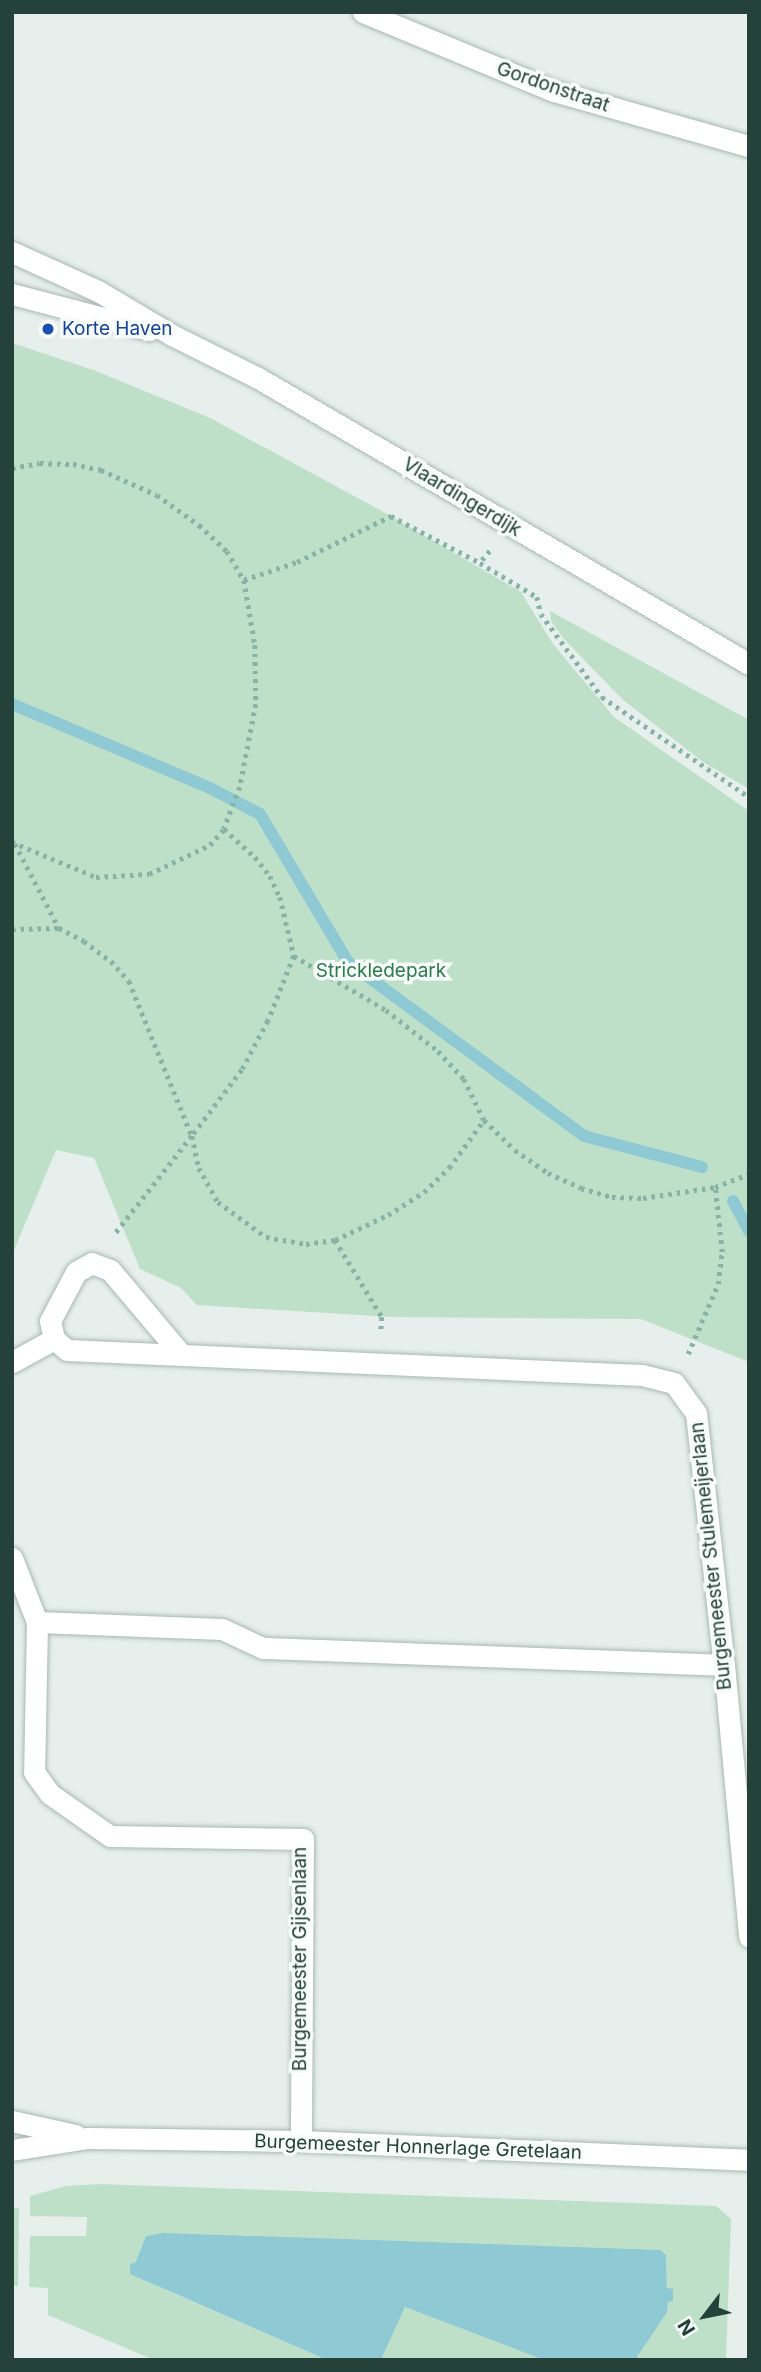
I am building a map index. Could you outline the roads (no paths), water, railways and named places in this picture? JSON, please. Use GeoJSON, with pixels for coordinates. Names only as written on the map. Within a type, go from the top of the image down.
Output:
{"type":"FeatureCollection","features":[{"type":"Feature","properties":{"kind":"street","name":"Gordonstraat"},"geometry":{"type":"LineString","coordinates":[[363,12],[554,91],[749,146]]}},
{"type":"Feature","properties":{"kind":"street","name":"Vlaardingerdijk"},"geometry":{"type":"LineString","coordinates":[[12,252],[98,291],[172,335],[258,378],[749,664]]}},
{"type":"Feature","properties":{"kind":"street","name":"Vlaardingerdijk"},"geometry":{"type":"LineString","coordinates":[[12,294],[172,335]]}},
{"type":"Feature","properties":{"kind":"street"},"geometry":{"type":"LineString","coordinates":[[92,1263],[110,1270],[180,1353],[67,1350],[54,1339],[50,1321],[76,1272],[92,1263]]}},
{"type":"Feature","properties":{"kind":"street"},"geometry":{"type":"LineString","coordinates":[[12,1362],[54,1339]]}},
{"type":"Feature","properties":{"kind":"street","name":"Burgemeester Stulemeijerlaan"},"geometry":{"type":"LineString","coordinates":[[180,1353],[379,1366],[642,1375],[674,1383],[696,1413],[724,1665],[749,1937]]}},
{"type":"Feature","properties":{"kind":"street","name":"Burgemeester Gijsenlaan"},"geometry":{"type":"LineString","coordinates":[[12,1558],[37,1622],[34,1772],[50,1794],[110,1836],[303,1839],[300,2141]]}},
{"type":"Feature","properties":{"kind":"street"},"geometry":{"type":"LineString","coordinates":[[37,1622],[222,1629],[263,1648],[724,1665]]}},
{"type":"Feature","properties":{"kind":"street","name":"Burgemeester Honnerlage Gretelaan"},"geometry":{"type":"LineString","coordinates":[[12,2121],[88,2138]]}},
{"type":"Feature","properties":{"kind":"street","name":"Burgemeester Honnerlage Gretelaan"},"geometry":{"type":"LineString","coordinates":[[12,2150],[88,2138],[300,2141],[749,2160]]}},
{"type":"Feature","properties":{"kind":"water"},"geometry":{"type":"Polygon","coordinates":[[[163,2233],[660,2250],[666,2255],[667,2288],[673,2289],[673,2301],[668,2302],[667,2312],[635,2360],[544,2360],[405,2307],[381,2360],[327,2360],[130,2274],[130,2264],[135,2263],[146,2236],[163,2233]]]}},
{"type":"Feature","properties":{"kind":"waterway"},"geometry":{"type":"LineString","coordinates":[[12,704],[210,788],[260,814],[348,962],[584,1136],[702,1167]]}},
{"type":"Feature","properties":{"kind":"waterway"},"geometry":{"type":"LineString","coordinates":[[733,1201],[749,1231]]}},
{"type":"Feature","properties":{"kind":"place","name":"Korte Haven"},"geometry":{"type":"Point","coordinates":[48,329]}},
{"type":"Feature","properties":{"kind":"park label","name":"Strickledepark"},"geometry":{"type":"Point","coordinates":[381,971]}}]}
